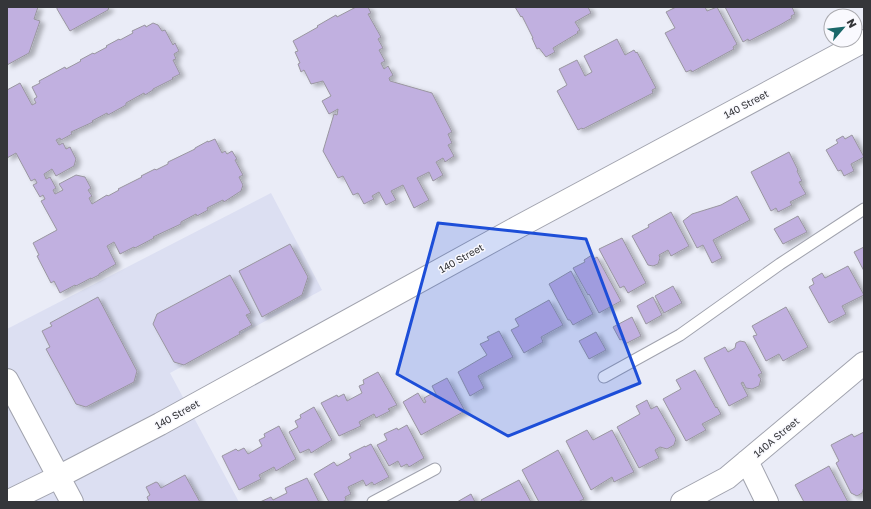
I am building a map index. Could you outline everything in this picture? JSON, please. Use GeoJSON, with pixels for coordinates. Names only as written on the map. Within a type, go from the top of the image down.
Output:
{"type":"FeatureCollection","features":[{"type":"Feature","properties":{"kind":"main road","name":"140 Street"},"geometry":{"type":"LineString","coordinates":[[8,502],[166,421],[504,234],[864,41]]}},
{"type":"Feature","properties":{"kind":"main road","name":"140A Street"},"geometry":{"type":"LineString","coordinates":[[682,502],[727,478],[864,363]]}},
{"type":"Feature","properties":{"kind":"main road"},"geometry":{"type":"LineString","coordinates":[[7,380],[72,502]]}},
{"type":"Feature","properties":{"kind":"main road"},"geometry":{"type":"LineString","coordinates":[[747,461],[767,502]]}},
{"type":"Feature","properties":{"kind":"lane"},"geometry":{"type":"LineString","coordinates":[[604,377],[680,335],[780,264],[864,209]]}},
{"type":"Feature","properties":{"kind":"lane"},"geometry":{"type":"LineString","coordinates":[[372,502],[434,469]]}},
{"type":"Feature","properties":{"kind":"highlighted area"},"geometry":{"type":"Polygon","coordinates":[[[438,223],[586,239],[640,383],[508,436],[397,374],[438,223]]]}},
{"type":"Feature","properties":{"kind":"shaded area"},"geometry":{"type":"Polygon","coordinates":[[[271,193],[322,290],[170,373],[239,502],[7,502],[7,329],[271,193]]]}},
{"type":"Feature","properties":{"kind":"building"},"geometry":{"type":"Polygon","coordinates":[[[7,7],[38,7],[34,19],[40,21],[29,53],[7,65],[7,7]]]}},
{"type":"Feature","properties":{"kind":"building"},"geometry":{"type":"Polygon","coordinates":[[[57,7],[109,7],[108,10],[70,31],[57,7]]]}},
{"type":"Feature","properties":{"kind":"building"},"geometry":{"type":"Polygon","coordinates":[[[356,7],[368,7],[371,13],[368,14],[381,37],[378,39],[383,48],[379,50],[385,61],[381,63],[384,69],[388,66],[393,75],[389,78],[390,81],[432,93],[452,132],[448,134],[452,143],[448,145],[454,156],[445,162],[443,158],[436,162],[443,175],[433,181],[429,172],[417,178],[429,200],[414,208],[403,185],[391,191],[396,200],[386,205],[379,192],[372,196],[374,199],[364,204],[358,193],[353,195],[343,176],[338,178],[323,151],[334,114],[337,115],[338,109],[329,114],[322,101],[331,96],[323,81],[311,84],[304,70],[301,72],[298,64],[300,63],[295,52],[298,51],[293,41],[336,15],[337,17],[356,7]]]}},
{"type":"Feature","properties":{"kind":"building"},"geometry":{"type":"Polygon","coordinates":[[[515,7],[588,7],[591,13],[575,22],[580,30],[577,32],[578,33],[553,48],[555,52],[546,57],[539,48],[537,49],[522,16],[521,17],[515,7]]]}},
{"type":"Feature","properties":{"kind":"building"},"geometry":{"type":"Polygon","coordinates":[[[676,7],[705,7],[707,11],[717,7],[737,44],[733,47],[734,49],[692,72],[691,70],[686,72],[665,33],[675,28],[666,12],[676,7]]]}},
{"type":"Feature","properties":{"kind":"building"},"geometry":{"type":"Polygon","coordinates":[[[725,7],[792,7],[795,14],[791,16],[792,18],[780,25],[749,41],[748,39],[743,42],[725,7]]]}},
{"type":"Feature","properties":{"kind":"building"},"geometry":{"type":"Polygon","coordinates":[[[153,23],[158,25],[162,31],[165,30],[173,45],[175,43],[179,51],[174,54],[176,59],[173,60],[180,74],[145,95],[144,93],[126,103],[126,105],[108,115],[107,113],[92,121],[93,122],[71,132],[72,134],[61,140],[60,138],[56,140],[59,145],[63,143],[66,149],[70,147],[76,159],[74,166],[56,176],[52,169],[44,174],[46,179],[50,177],[56,188],[53,190],[55,194],[63,190],[59,184],[76,175],[85,177],[91,188],[88,190],[92,196],[89,198],[92,204],[142,177],[141,176],[168,164],[168,162],[208,141],[215,139],[222,153],[225,151],[227,154],[232,151],[237,159],[235,160],[243,175],[239,177],[243,185],[241,191],[224,202],[223,200],[207,208],[208,210],[197,216],[196,214],[181,222],[181,224],[153,237],[154,238],[135,248],[134,247],[120,254],[114,242],[107,246],[116,264],[99,275],[60,293],[54,281],[51,283],[37,256],[39,255],[33,243],[57,230],[41,201],[45,199],[43,195],[40,197],[33,185],[37,183],[35,179],[31,181],[16,153],[7,158],[7,90],[20,83],[32,105],[36,103],[34,99],[37,97],[32,87],[40,83],[39,81],[65,67],[66,69],[81,61],[80,60],[133,33],[132,31],[145,25],[146,27],[153,23]]]}},
{"type":"Feature","properties":{"kind":"building"},"geometry":{"type":"Polygon","coordinates":[[[617,39],[625,55],[634,50],[636,53],[637,52],[656,88],[652,90],[653,93],[583,129],[578,130],[557,91],[567,85],[559,69],[577,60],[585,76],[592,72],[584,56],[617,39]]]}},
{"type":"Feature","properties":{"kind":"building"},"geometry":{"type":"Polygon","coordinates":[[[852,135],[864,157],[851,164],[854,171],[844,176],[841,170],[838,171],[826,150],[838,143],[836,140],[843,136],[845,139],[852,135]]]}},
{"type":"Feature","properties":{"kind":"building"},"geometry":{"type":"Polygon","coordinates":[[[789,152],[802,181],[799,182],[806,194],[790,202],[792,205],[778,212],[776,208],[771,211],[751,172],[789,152]]]}},
{"type":"Feature","properties":{"kind":"building"},"geometry":{"type":"Polygon","coordinates":[[[737,196],[750,220],[713,240],[722,258],[712,263],[703,245],[697,248],[683,221],[692,214],[721,205],[737,196]]]}},
{"type":"Feature","properties":{"kind":"building"},"geometry":{"type":"Polygon","coordinates":[[[671,212],[689,246],[671,256],[668,250],[659,255],[660,258],[658,264],[653,266],[648,265],[632,236],[649,227],[648,225],[671,212]]]}},
{"type":"Feature","properties":{"kind":"building"},"geometry":{"type":"Polygon","coordinates":[[[798,216],[807,232],[783,244],[774,229],[798,216]]]}},
{"type":"Feature","properties":{"kind":"building"},"geometry":{"type":"Polygon","coordinates":[[[622,238],[646,283],[628,293],[624,286],[620,288],[599,249],[622,238]]]}},
{"type":"Feature","properties":{"kind":"building"},"geometry":{"type":"Polygon","coordinates":[[[290,244],[308,277],[302,295],[262,317],[239,271],[290,244]]]}},
{"type":"Feature","properties":{"kind":"building"},"geometry":{"type":"Polygon","coordinates":[[[864,247],[864,271],[854,252],[864,247]]]}},
{"type":"Feature","properties":{"kind":"building"},"geometry":{"type":"Polygon","coordinates":[[[592,255],[594,259],[597,257],[621,301],[599,313],[573,268],[585,262],[584,260],[592,255]]]}},
{"type":"Feature","properties":{"kind":"building"},"geometry":{"type":"Polygon","coordinates":[[[848,266],[864,295],[842,306],[846,314],[829,323],[809,287],[814,284],[812,279],[822,273],[825,278],[848,266]]]}},
{"type":"Feature","properties":{"kind":"building"},"geometry":{"type":"Polygon","coordinates":[[[571,271],[593,314],[573,325],[570,320],[568,320],[549,284],[571,271]]]}},
{"type":"Feature","properties":{"kind":"building"},"geometry":{"type":"Polygon","coordinates":[[[230,275],[251,313],[246,315],[252,325],[239,332],[240,334],[184,365],[174,362],[153,324],[157,314],[230,275]]]}},
{"type":"Feature","properties":{"kind":"building"},"geometry":{"type":"Polygon","coordinates":[[[673,286],[682,303],[664,313],[655,296],[673,286]]]}},
{"type":"Feature","properties":{"kind":"building"},"geometry":{"type":"Polygon","coordinates":[[[98,297],[137,371],[134,382],[86,407],[76,404],[46,349],[50,347],[42,331],[52,326],[50,323],[98,297]]]}},
{"type":"Feature","properties":{"kind":"building"},"geometry":{"type":"Polygon","coordinates":[[[653,297],[662,315],[646,324],[637,306],[653,297]]]}},
{"type":"Feature","properties":{"kind":"building"},"geometry":{"type":"Polygon","coordinates":[[[549,300],[563,325],[541,337],[543,342],[524,353],[511,330],[519,326],[515,319],[549,300]]]}},
{"type":"Feature","properties":{"kind":"building"},"geometry":{"type":"Polygon","coordinates":[[[786,307],[808,347],[783,361],[779,354],[766,361],[753,336],[757,335],[752,326],[786,307]]]}},
{"type":"Feature","properties":{"kind":"building"},"geometry":{"type":"Polygon","coordinates":[[[632,317],[641,336],[625,344],[622,339],[620,340],[613,327],[632,317]]]}},
{"type":"Feature","properties":{"kind":"building"},"geometry":{"type":"Polygon","coordinates":[[[499,331],[513,357],[478,376],[484,388],[470,396],[458,372],[487,355],[480,344],[489,340],[487,337],[499,331]]]}},
{"type":"Feature","properties":{"kind":"building"},"geometry":{"type":"Polygon","coordinates":[[[596,332],[606,350],[589,359],[579,341],[596,332]]]}},
{"type":"Feature","properties":{"kind":"building"},"geometry":{"type":"Polygon","coordinates":[[[740,341],[745,342],[762,373],[758,375],[761,379],[759,386],[752,389],[746,388],[743,382],[741,383],[748,396],[729,406],[704,358],[725,347],[728,352],[735,348],[736,343],[740,341]]]}},
{"type":"Feature","properties":{"kind":"building"},"geometry":{"type":"Polygon","coordinates":[[[695,370],[716,408],[717,407],[721,414],[702,424],[706,430],[686,441],[663,399],[681,389],[676,380],[695,370]]]}},
{"type":"Feature","properties":{"kind":"building"},"geometry":{"type":"Polygon","coordinates":[[[378,372],[397,405],[388,409],[390,411],[376,418],[374,414],[359,422],[361,426],[339,436],[321,403],[337,395],[338,397],[344,394],[347,401],[362,393],[359,386],[364,384],[363,380],[378,372]]]}},
{"type":"Feature","properties":{"kind":"building"},"geometry":{"type":"Polygon","coordinates":[[[447,378],[465,411],[421,435],[403,402],[418,393],[424,403],[426,402],[424,398],[433,393],[435,397],[437,396],[432,386],[447,378]]]}},
{"type":"Feature","properties":{"kind":"building"},"geometry":{"type":"Polygon","coordinates":[[[647,400],[651,409],[657,406],[676,439],[674,445],[667,449],[660,447],[655,450],[659,458],[639,468],[617,427],[640,414],[636,406],[647,400]]]}},
{"type":"Feature","properties":{"kind":"building"},"geometry":{"type":"Polygon","coordinates":[[[314,407],[332,440],[311,453],[309,449],[300,453],[289,432],[298,427],[295,421],[301,418],[300,415],[314,407]]]}},
{"type":"Feature","properties":{"kind":"building"},"geometry":{"type":"Polygon","coordinates":[[[407,425],[424,458],[409,467],[407,464],[401,467],[398,461],[389,466],[377,445],[387,440],[384,434],[397,428],[398,430],[407,425]]]}},
{"type":"Feature","properties":{"kind":"building"},"geometry":{"type":"Polygon","coordinates":[[[279,426],[296,459],[276,471],[274,467],[259,475],[261,479],[239,490],[222,456],[236,449],[238,451],[244,448],[248,454],[262,446],[259,440],[265,437],[264,434],[279,426]]]}},
{"type":"Feature","properties":{"kind":"building"},"geometry":{"type":"Polygon","coordinates":[[[587,430],[593,440],[612,430],[634,472],[614,482],[612,477],[591,490],[566,441],[587,430]]]}},
{"type":"Feature","properties":{"kind":"building"},"geometry":{"type":"Polygon","coordinates":[[[864,432],[864,487],[862,493],[857,496],[851,493],[836,463],[839,461],[831,445],[852,434],[854,437],[864,432]]]}},
{"type":"Feature","properties":{"kind":"building"},"geometry":{"type":"Polygon","coordinates":[[[371,444],[389,477],[374,485],[372,482],[366,486],[363,480],[348,487],[351,494],[345,497],[346,500],[342,502],[329,502],[314,474],[334,462],[337,466],[351,458],[349,454],[371,444]]]}},
{"type":"Feature","properties":{"kind":"building"},"geometry":{"type":"Polygon","coordinates":[[[558,450],[584,499],[578,502],[539,502],[522,470],[558,450]]]}},
{"type":"Feature","properties":{"kind":"building"},"geometry":{"type":"Polygon","coordinates":[[[829,466],[848,502],[804,502],[795,485],[829,466]]]}},
{"type":"Feature","properties":{"kind":"building"},"geometry":{"type":"Polygon","coordinates":[[[185,475],[200,502],[149,502],[147,497],[150,495],[146,487],[156,482],[161,488],[185,475]]]}},
{"type":"Feature","properties":{"kind":"building"},"geometry":{"type":"Polygon","coordinates":[[[307,478],[319,502],[260,502],[271,497],[273,500],[287,493],[285,488],[307,478]]]}},
{"type":"Feature","properties":{"kind":"building"},"geometry":{"type":"Polygon","coordinates":[[[519,480],[531,502],[482,502],[481,500],[519,480]]]}},
{"type":"Feature","properties":{"kind":"building"},"geometry":{"type":"Polygon","coordinates":[[[471,494],[475,502],[457,502],[471,494]]]}}]}
